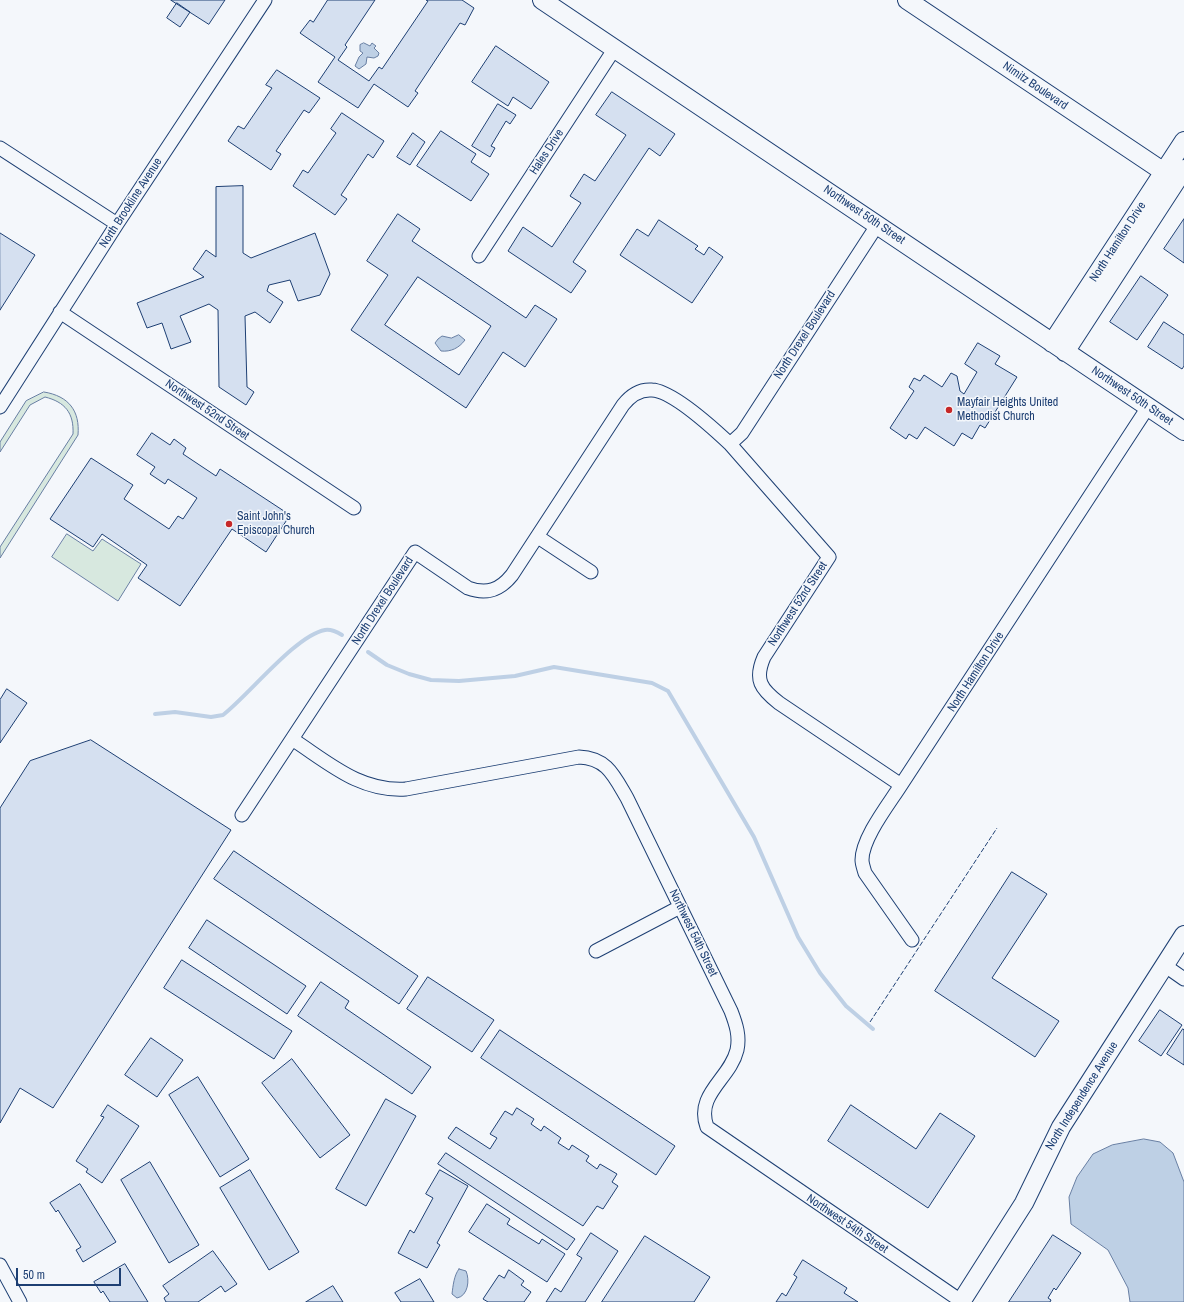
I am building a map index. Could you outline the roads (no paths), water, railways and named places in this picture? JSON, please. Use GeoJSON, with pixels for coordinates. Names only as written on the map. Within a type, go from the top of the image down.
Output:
{"type":"FeatureCollection","features":[{"type":"Feature","properties":{"kind":"street","name":"North Brookline Avenue"},"geometry":{"type":"LineString","coordinates":[[0,407],[117,224],[265,0]]}},
{"type":"Feature","properties":{"kind":"street","name":"Northwest 50th Street"},"geometry":{"type":"LineString","coordinates":[[542,0],[878,224],[1058,348],[1184,431]]}},
{"type":"Feature","properties":{"kind":"street","name":"Nimitz Boulevard"},"geometry":{"type":"LineString","coordinates":[[908,0],[1164,172]]}},
{"type":"Feature","properties":{"kind":"street","name":"Hales Drive"},"geometry":{"type":"LineString","coordinates":[[479,256],[615,48]]}},
{"type":"Feature","properties":{"kind":"street","name":"North Hamilton Drive"},"geometry":{"type":"LineString","coordinates":[[1058,348],[1184,141]]}},
{"type":"Feature","properties":{"kind":"street"},"geometry":{"type":"LineString","coordinates":[[0,148],[117,224]]}},
{"type":"Feature","properties":{"kind":"street","name":"North Hamilton Drive"},"geometry":{"type":"LineString","coordinates":[[1058,348],[1184,168]]}},
{"type":"Feature","properties":{"kind":"street","name":"North Drexel Boulevard"},"geometry":{"type":"LineString","coordinates":[[730,444],[742,433],[878,224]]}},
{"type":"Feature","properties":{"kind":"street","name":"Northwest 52nd Street"},"geometry":{"type":"LineString","coordinates":[[60,312],[354,508]]}},
{"type":"Feature","properties":{"kind":"street","name":"Northwest 52nd Street"},"geometry":{"type":"LineString","coordinates":[[641,391],[652,390],[664,393],[697,415],[730,444],[829,557],[764,657],[760,666],[759,677],[762,686],[769,695],[779,703],[901,785]]}},
{"type":"Feature","properties":{"kind":"street","name":"North Drexel Boulevard"},"geometry":{"type":"LineString","coordinates":[[242,815],[415,552],[468,588],[478,591],[498,589],[506,582],[538,537],[623,405],[630,397],[641,391]]}},
{"type":"Feature","properties":{"kind":"street","name":"North Hamilton Drive"},"geometry":{"type":"LineString","coordinates":[[912,940],[864,873],[862,860],[865,845],[873,829],[901,785],[1148,407]]}},
{"type":"Feature","properties":{"kind":"street"},"geometry":{"type":"LineString","coordinates":[[538,537],[591,572]]}},
{"type":"Feature","properties":{"kind":"street","name":"Northwest 54th Street"},"geometry":{"type":"LineString","coordinates":[[292,739],[351,778],[367,785],[391,790],[406,789],[579,757],[590,758],[600,762],[616,779],[627,798],[731,1011],[736,1026],[736,1051],[732,1061],[704,1107],[704,1118],[707,1127],[961,1302]]}},
{"type":"Feature","properties":{"kind":"street"},"geometry":{"type":"LineString","coordinates":[[596,951],[680,907]]}},
{"type":"Feature","properties":{"kind":"street","name":"North Independence Avenue"},"geometry":{"type":"LineString","coordinates":[[961,1302],[1021,1208],[1061,1127],[1184,935]]}},
{"type":"Feature","properties":{"kind":"street"},"geometry":{"type":"LineString","coordinates":[[1164,965],[1184,979]]}},
{"type":"Feature","properties":{"kind":"street"},"geometry":{"type":"LineString","coordinates":[[0,1265],[20,1302]]}},
{"type":"Feature","properties":{"kind":"water"},"geometry":{"type":"Polygon","coordinates":[[[364,43],[370,46],[372,43],[376,46],[374,48],[379,53],[378,56],[374,58],[367,57],[366,64],[359,69],[355,66],[359,57],[363,53],[360,51],[360,45],[364,43]]]}},
{"type":"Feature","properties":{"kind":"water"},"geometry":{"type":"Polygon","coordinates":[[[459,335],[465,340],[451,350],[441,351],[435,343],[442,336],[451,338],[459,335]]]}},
{"type":"Feature","properties":{"kind":"water"},"geometry":{"type":"Polygon","coordinates":[[[1144,1139],[1160,1142],[1173,1153],[1184,1182],[1184,1302],[1130,1302],[1128,1288],[1108,1250],[1071,1224],[1069,1197],[1077,1177],[1093,1154],[1112,1145],[1144,1139]]]}},
{"type":"Feature","properties":{"kind":"water"},"geometry":{"type":"Polygon","coordinates":[[[459,1269],[466,1271],[468,1283],[464,1294],[457,1298],[452,1294],[453,1284],[459,1269]]]}},
{"type":"Feature","properties":{"kind":"waterway"},"geometry":{"type":"LineString","coordinates":[[155,714],[175,712],[211,717],[223,715],[272,667],[313,634],[325,630],[332,630],[342,635]]}},
{"type":"Feature","properties":{"kind":"waterway"},"geometry":{"type":"LineString","coordinates":[[368,652],[387,665],[409,674],[431,680],[459,681],[515,676],[554,667],[652,683],[668,691],[754,837],[798,937],[820,973],[846,1006],[873,1029]]}},
{"type":"Feature","properties":{"kind":"place","name":"Mayfair Heights United Methodist Church"},"geometry":{"type":"Point","coordinates":[949,410]}},
{"type":"Feature","properties":{"kind":"place","name":"Saint John's Episcopal Church"},"geometry":{"type":"Point","coordinates":[229,524]}}]}
